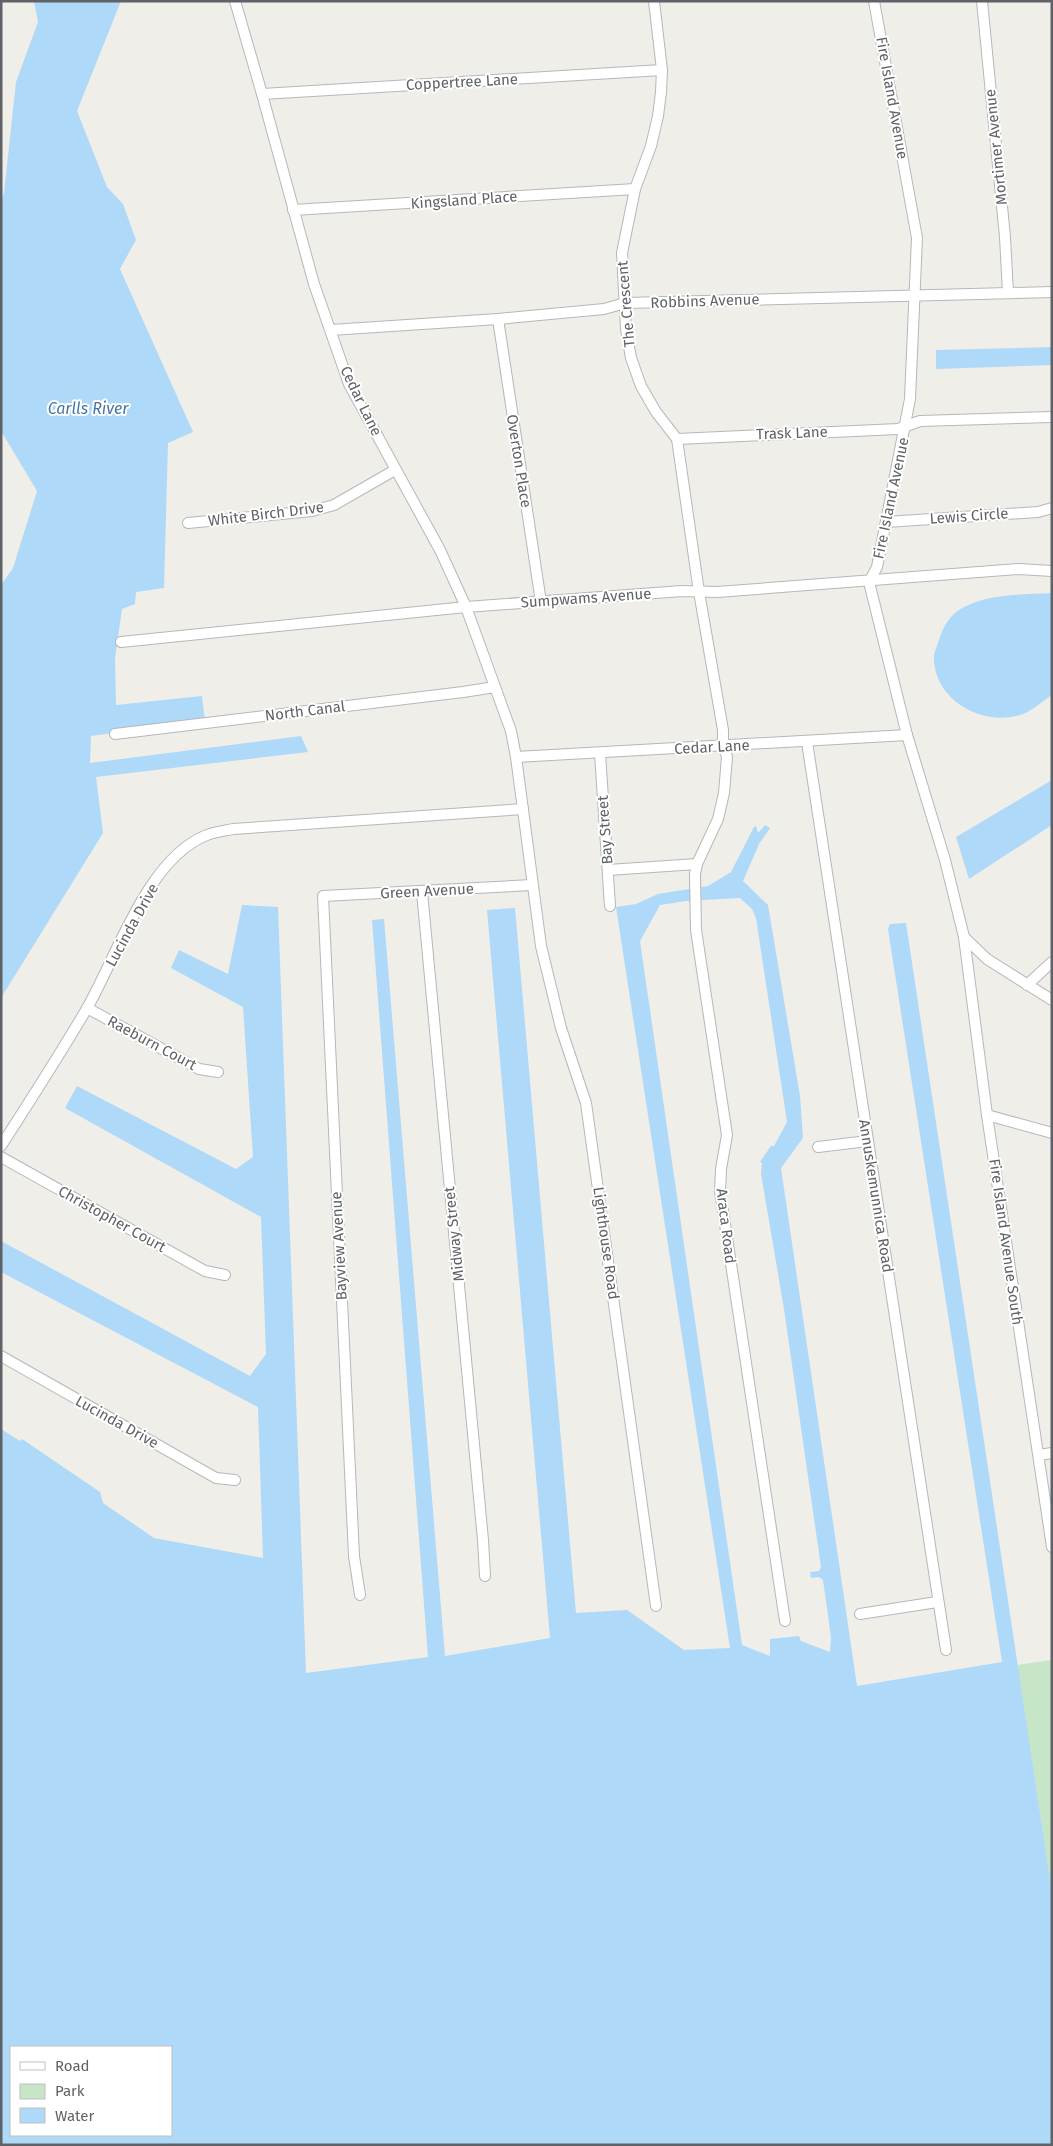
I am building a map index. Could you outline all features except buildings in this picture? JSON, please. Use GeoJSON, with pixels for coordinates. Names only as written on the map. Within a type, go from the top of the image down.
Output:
{"type":"FeatureCollection","features":[{"type":"Feature","properties":{"kind":"street","name":"Cedar Lane"},"geometry":{"type":"LineString","coordinates":[[235,1],[314,284],[349,384],[394,470],[440,550],[466,607],[511,731],[532,885]]}},
{"type":"Feature","properties":{"kind":"street","name":"The Crescent"},"geometry":{"type":"LineString","coordinates":[[654,1],[662,70],[658,116],[635,189],[622,253],[625,303],[631,358],[641,386],[656,412],[677,439],[699,592],[723,730],[723,746]]}},
{"type":"Feature","properties":{"kind":"street","name":"Fire Island Avenue"},"geometry":{"type":"LineString","coordinates":[[869,582],[877,567],[910,399],[917,238],[874,1]]}},
{"type":"Feature","properties":{"kind":"street","name":"Mortimer Avenue"},"geometry":{"type":"LineString","coordinates":[[982,1],[1005,238],[1008,293]]}},
{"type":"Feature","properties":{"kind":"street","name":"Coppertree Lane"},"geometry":{"type":"LineString","coordinates":[[262,94],[662,70]]}},
{"type":"Feature","properties":{"kind":"street","name":"Kingsland Place"},"geometry":{"type":"LineString","coordinates":[[293,210],[635,189]]}},
{"type":"Feature","properties":{"kind":"street","name":"Robbins Avenue"},"geometry":{"type":"LineString","coordinates":[[331,330],[498,320],[604,309],[625,303],[1052,292]]}},
{"type":"Feature","properties":{"kind":"street","name":"Overton Place"},"geometry":{"type":"LineString","coordinates":[[498,320],[541,602]]}},
{"type":"Feature","properties":{"kind":"street"},"geometry":{"type":"LineString","coordinates":[[906,425],[920,421],[1052,417]]}},
{"type":"Feature","properties":{"kind":"street","name":"Trask Lane"},"geometry":{"type":"LineString","coordinates":[[677,439],[898,429],[906,425]]}},
{"type":"Feature","properties":{"kind":"street","name":"White Birch Drive"},"geometry":{"type":"LineString","coordinates":[[188,523],[312,511],[334,505],[394,470]]}},
{"type":"Feature","properties":{"kind":"street","name":"Lewis Circle"},"geometry":{"type":"LineString","coordinates":[[886,522],[1038,512],[1052,508]]}},
{"type":"Feature","properties":{"kind":"street","name":"Sumpwams Avenue"},"geometry":{"type":"LineString","coordinates":[[121,642],[466,607],[682,591],[699,592],[869,582],[1019,569],[1052,571]]}},
{"type":"Feature","properties":{"kind":"street"},"geometry":{"type":"LineString","coordinates":[[869,582],[907,735],[946,860],[964,937],[988,959],[1052,1000]]}},
{"type":"Feature","properties":{"kind":"street","name":"North Canal"},"geometry":{"type":"LineString","coordinates":[[115,734],[494,687]]}},
{"type":"Feature","properties":{"kind":"street","name":"Cedar Lane"},"geometry":{"type":"LineString","coordinates":[[516,757],[907,735]]}},
{"type":"Feature","properties":{"kind":"street","name":"Annuskemunnica Road"},"geometry":{"type":"LineString","coordinates":[[807,742],[937,1602],[946,1650]]}},
{"type":"Feature","properties":{"kind":"street","name":"Araca Road"},"geometry":{"type":"LineString","coordinates":[[723,746],[727,757],[724,793],[718,819],[697,864],[694,902],[696,930],[727,1135],[720,1169],[720,1191],[785,1621]]}},
{"type":"Feature","properties":{"kind":"street","name":"Bay Street"},"geometry":{"type":"LineString","coordinates":[[600,753],[610,906]]}},
{"type":"Feature","properties":{"kind":"street","name":"Lucinda Drive"},"geometry":{"type":"LineString","coordinates":[[1,1146],[87,1008],[134,915],[153,884],[172,861],[190,845],[207,834],[233,829],[523,809]]}},
{"type":"Feature","properties":{"kind":"street"},"geometry":{"type":"LineString","coordinates":[[608,870],[697,864]]}},
{"type":"Feature","properties":{"kind":"street","name":"Green Avenue"},"geometry":{"type":"LineString","coordinates":[[323,896],[532,885]]}},
{"type":"Feature","properties":{"kind":"street","name":"Lighthouse Road"},"geometry":{"type":"LineString","coordinates":[[532,885],[541,946],[551,990],[586,1103],[656,1606]]}},
{"type":"Feature","properties":{"kind":"street","name":"Midway Street"},"geometry":{"type":"LineString","coordinates":[[422,892],[485,1576]]}},
{"type":"Feature","properties":{"kind":"street","name":"Bayview Avenue"},"geometry":{"type":"LineString","coordinates":[[323,896],[354,1556],[360,1595]]}},
{"type":"Feature","properties":{"kind":"street","name":"Fire Island Avenue South"},"geometry":{"type":"LineString","coordinates":[[964,937],[987,1115],[1052,1547]]}},
{"type":"Feature","properties":{"kind":"street"},"geometry":{"type":"LineString","coordinates":[[1027,985],[1052,962]]}},
{"type":"Feature","properties":{"kind":"street","name":"Raeburn Court"},"geometry":{"type":"LineString","coordinates":[[87,1008],[199,1069],[218,1072]]}},
{"type":"Feature","properties":{"kind":"street"},"geometry":{"type":"LineString","coordinates":[[987,1115],[1052,1133]]}},
{"type":"Feature","properties":{"kind":"street"},"geometry":{"type":"LineString","coordinates":[[818,1147],[868,1141]]}},
{"type":"Feature","properties":{"kind":"street","name":"Christopher Court"},"geometry":{"type":"LineString","coordinates":[[1,1157],[205,1272],[224,1275]]}},
{"type":"Feature","properties":{"kind":"street","name":"Lucinda Drive"},"geometry":{"type":"LineString","coordinates":[[1,1356],[216,1478],[235,1480]]}},
{"type":"Feature","properties":{"kind":"street"},"geometry":{"type":"LineString","coordinates":[[1039,1455],[1052,1453]]}},
{"type":"Feature","properties":{"kind":"street"},"geometry":{"type":"LineString","coordinates":[[860,1614],[937,1602]]}},
{"type":"Feature","properties":{"kind":"green space"},"geometry":{"type":"Polygon","coordinates":[[[1052,1660],[1052,1893],[1017,1665],[1052,1660]]]}},
{"type":"Feature","properties":{"kind":"water","name":"Carlls River"},"geometry":{"type":"Polygon","coordinates":[[[34,1],[121,1],[77,111],[107,187],[123,204],[136,240],[120,269],[193,432],[168,443],[164,588],[136,592],[135,604],[122,609],[115,658],[116,705],[202,696],[205,721],[91,736],[90,763],[301,736],[308,752],[96,777],[103,833],[1,998],[1,585],[13,568],[37,491],[1,431],[1,201],[4,193],[16,82],[38,22],[34,1]]]}},
{"type":"Feature","properties":{"kind":"water"},"geometry":{"type":"Polygon","coordinates":[[[1052,347],[1052,365],[936,369],[936,350],[1052,347]]]}},
{"type":"Feature","properties":{"kind":"water"},"geometry":{"type":"Polygon","coordinates":[[[1052,593],[1052,695],[1024,714],[1005,718],[975,713],[962,706],[950,696],[941,685],[936,671],[934,655],[943,629],[953,615],[969,604],[981,600],[1016,595],[1052,593]]]}},
{"type":"Feature","properties":{"kind":"water"},"geometry":{"type":"Polygon","coordinates":[[[1052,780],[1052,825],[969,879],[956,837],[1052,780]]]}},
{"type":"Feature","properties":{"kind":"water"},"geometry":{"type":"Polygon","coordinates":[[[765,825],[770,828],[759,844],[743,881],[768,905],[800,1096],[803,1138],[781,1168],[857,1686],[1002,1662],[888,929],[890,924],[906,923],[1052,1893],[1052,2145],[1,2145],[1,1429],[20,1441],[22,1439],[100,1492],[103,1503],[154,1538],[263,1558],[258,1407],[1,1272],[1,1241],[250,1376],[266,1354],[261,1217],[65,1108],[77,1086],[236,1169],[253,1157],[243,1007],[171,968],[179,950],[228,974],[242,905],[278,907],[306,1673],[428,1657],[372,920],[384,919],[445,1656],[550,1638],[487,910],[515,908],[576,1613],[627,1610],[684,1650],[730,1648],[616,907],[636,904],[658,894],[708,886],[731,872],[756,826],[758,833],[765,825]],[[740,898],[686,901],[660,905],[640,941],[742,1645],[770,1656],[770,1639],[799,1636],[801,1641],[830,1652],[831,1637],[823,1580],[819,1577],[811,1578],[810,1572],[819,1571],[821,1567],[784,1309],[761,1174],[762,1163],[760,1162],[771,1146],[774,1146],[787,1122],[756,918],[752,909],[740,898]]]}}]}
